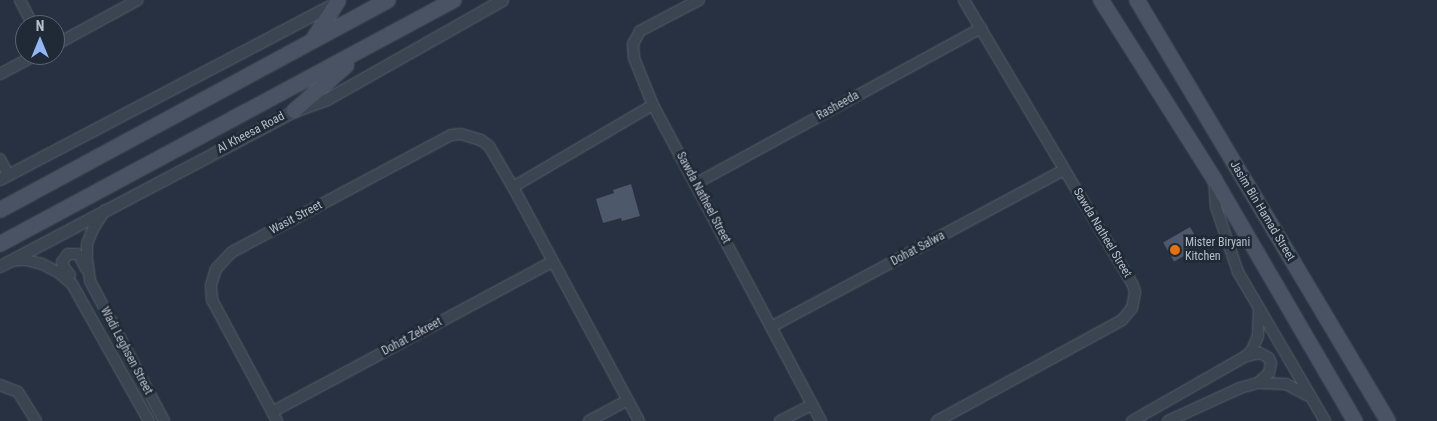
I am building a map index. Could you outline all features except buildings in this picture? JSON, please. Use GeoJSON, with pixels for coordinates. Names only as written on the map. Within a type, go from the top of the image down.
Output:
{"type":"FeatureCollection","features":[{"type":"Feature","properties":{"kind":"main road"},"geometry":{"type":"LineString","coordinates":[[0,210],[388,0]]}},
{"type":"Feature","properties":{"kind":"main road","name":"Al Kheesa Road"},"geometry":{"type":"LineString","coordinates":[[0,244],[454,0]]}},
{"type":"Feature","properties":{"kind":"main road","name":"Jasim Bin Hamad Street"},"geometry":{"type":"LineString","coordinates":[[1101,0],[1214,179],[1355,421]]}},
{"type":"Feature","properties":{"kind":"main road","name":"Jasim Bin Hamad Street"},"geometry":{"type":"LineString","coordinates":[[1137,0],[1388,421]]}},
{"type":"Feature","properties":{"kind":"main road"},"geometry":{"type":"LineString","coordinates":[[313,41],[340,1]]}},
{"type":"Feature","properties":{"kind":"main road"},"geometry":{"type":"LineString","coordinates":[[294,111],[360,51]]}},
{"type":"Feature","properties":{"kind":"street"},"geometry":{"type":"LineString","coordinates":[[20,0],[28,15]]}},
{"type":"Feature","properties":{"kind":"street"},"geometry":{"type":"LineString","coordinates":[[65,39],[138,0]]}},
{"type":"Feature","properties":{"kind":"street","name":"Al Kheesa Road"},"geometry":{"type":"LineString","coordinates":[[5,264],[294,111],[327,99],[502,0]]}},
{"type":"Feature","properties":{"kind":"street","name":"Sawda Natheel Street"},"geometry":{"type":"LineString","coordinates":[[699,0],[645,28],[634,40],[634,58],[653,105],[821,421]]}},
{"type":"Feature","properties":{"kind":"street","name":"Sawda Natheel Street"},"geometry":{"type":"LineString","coordinates":[[943,420],[1122,320],[1132,308],[1135,292],[1133,285],[964,0]]}},
{"type":"Feature","properties":{"kind":"street"},"geometry":{"type":"LineString","coordinates":[[0,159],[4,177],[340,1]]}},
{"type":"Feature","properties":{"kind":"street","name":"Rasheeda"},"geometry":{"type":"LineString","coordinates":[[695,184],[981,28]]}},
{"type":"Feature","properties":{"kind":"street"},"geometry":{"type":"LineString","coordinates":[[0,74],[17,65]]}},
{"type":"Feature","properties":{"kind":"street"},"geometry":{"type":"LineString","coordinates":[[513,187],[653,105]]}},
{"type":"Feature","properties":{"kind":"street","name":"Wasit Street"},"geometry":{"type":"LineString","coordinates":[[275,417],[212,300],[212,277],[221,262],[232,252],[451,135],[471,135],[489,146],[639,421]]}},
{"type":"Feature","properties":{"kind":"street","name":"Dohat Salwa"},"geometry":{"type":"LineString","coordinates":[[771,328],[1064,170]]}},
{"type":"Feature","properties":{"kind":"street","name":"Jasim Bin Hamad Street"},"geometry":{"type":"LineString","coordinates":[[1214,179],[1216,207],[1230,254],[1308,396],[1325,421]]}},
{"type":"Feature","properties":{"kind":"street","name":"Wadi Leghsen Street"},"geometry":{"type":"LineString","coordinates":[[90,281],[87,244],[93,229],[105,210]]}},
{"type":"Feature","properties":{"kind":"street","name":"Wadi Leghsen Street"},"geometry":{"type":"LineString","coordinates":[[146,420],[78,292],[62,266],[62,262],[68,254],[77,254],[80,257],[90,281],[164,421]]}},
{"type":"Feature","properties":{"kind":"street","name":"Wadi Leghsen Street"},"geometry":{"type":"LineString","coordinates":[[5,264],[26,260],[50,267],[66,278],[78,292]]}},
{"type":"Feature","properties":{"kind":"street","name":"Dohat Zekreet"},"geometry":{"type":"LineString","coordinates":[[275,417],[552,262]]}},
{"type":"Feature","properties":{"kind":"street"},"geometry":{"type":"LineString","coordinates":[[1132,421],[1246,356],[1252,350],[1258,336],[1259,307]]}},
{"type":"Feature","properties":{"kind":"street"},"geometry":{"type":"LineString","coordinates":[[1246,356],[1260,353],[1265,355],[1271,363],[1269,373],[1258,383]]}},
{"type":"Feature","properties":{"kind":"street"},"geometry":{"type":"LineString","coordinates":[[1168,421],[1240,388],[1258,383],[1286,384],[1308,396]]}},
{"type":"Feature","properties":{"kind":"street"},"geometry":{"type":"LineString","coordinates":[[0,385],[18,392],[36,421]]}},
{"type":"Feature","properties":{"kind":"street"},"geometry":{"type":"LineString","coordinates":[[589,421],[628,400]]}},
{"type":"Feature","properties":{"kind":"street"},"geometry":{"type":"LineString","coordinates":[[780,421],[811,405]]}},
{"type":"Feature","properties":{"kind":"street"},"geometry":{"type":"LineString","coordinates":[[146,420],[158,411]]}},
{"type":"Feature","properties":{"kind":"place","name":"Mister Biryani Kitchen"},"geometry":{"type":"Point","coordinates":[1175,250]}}]}
